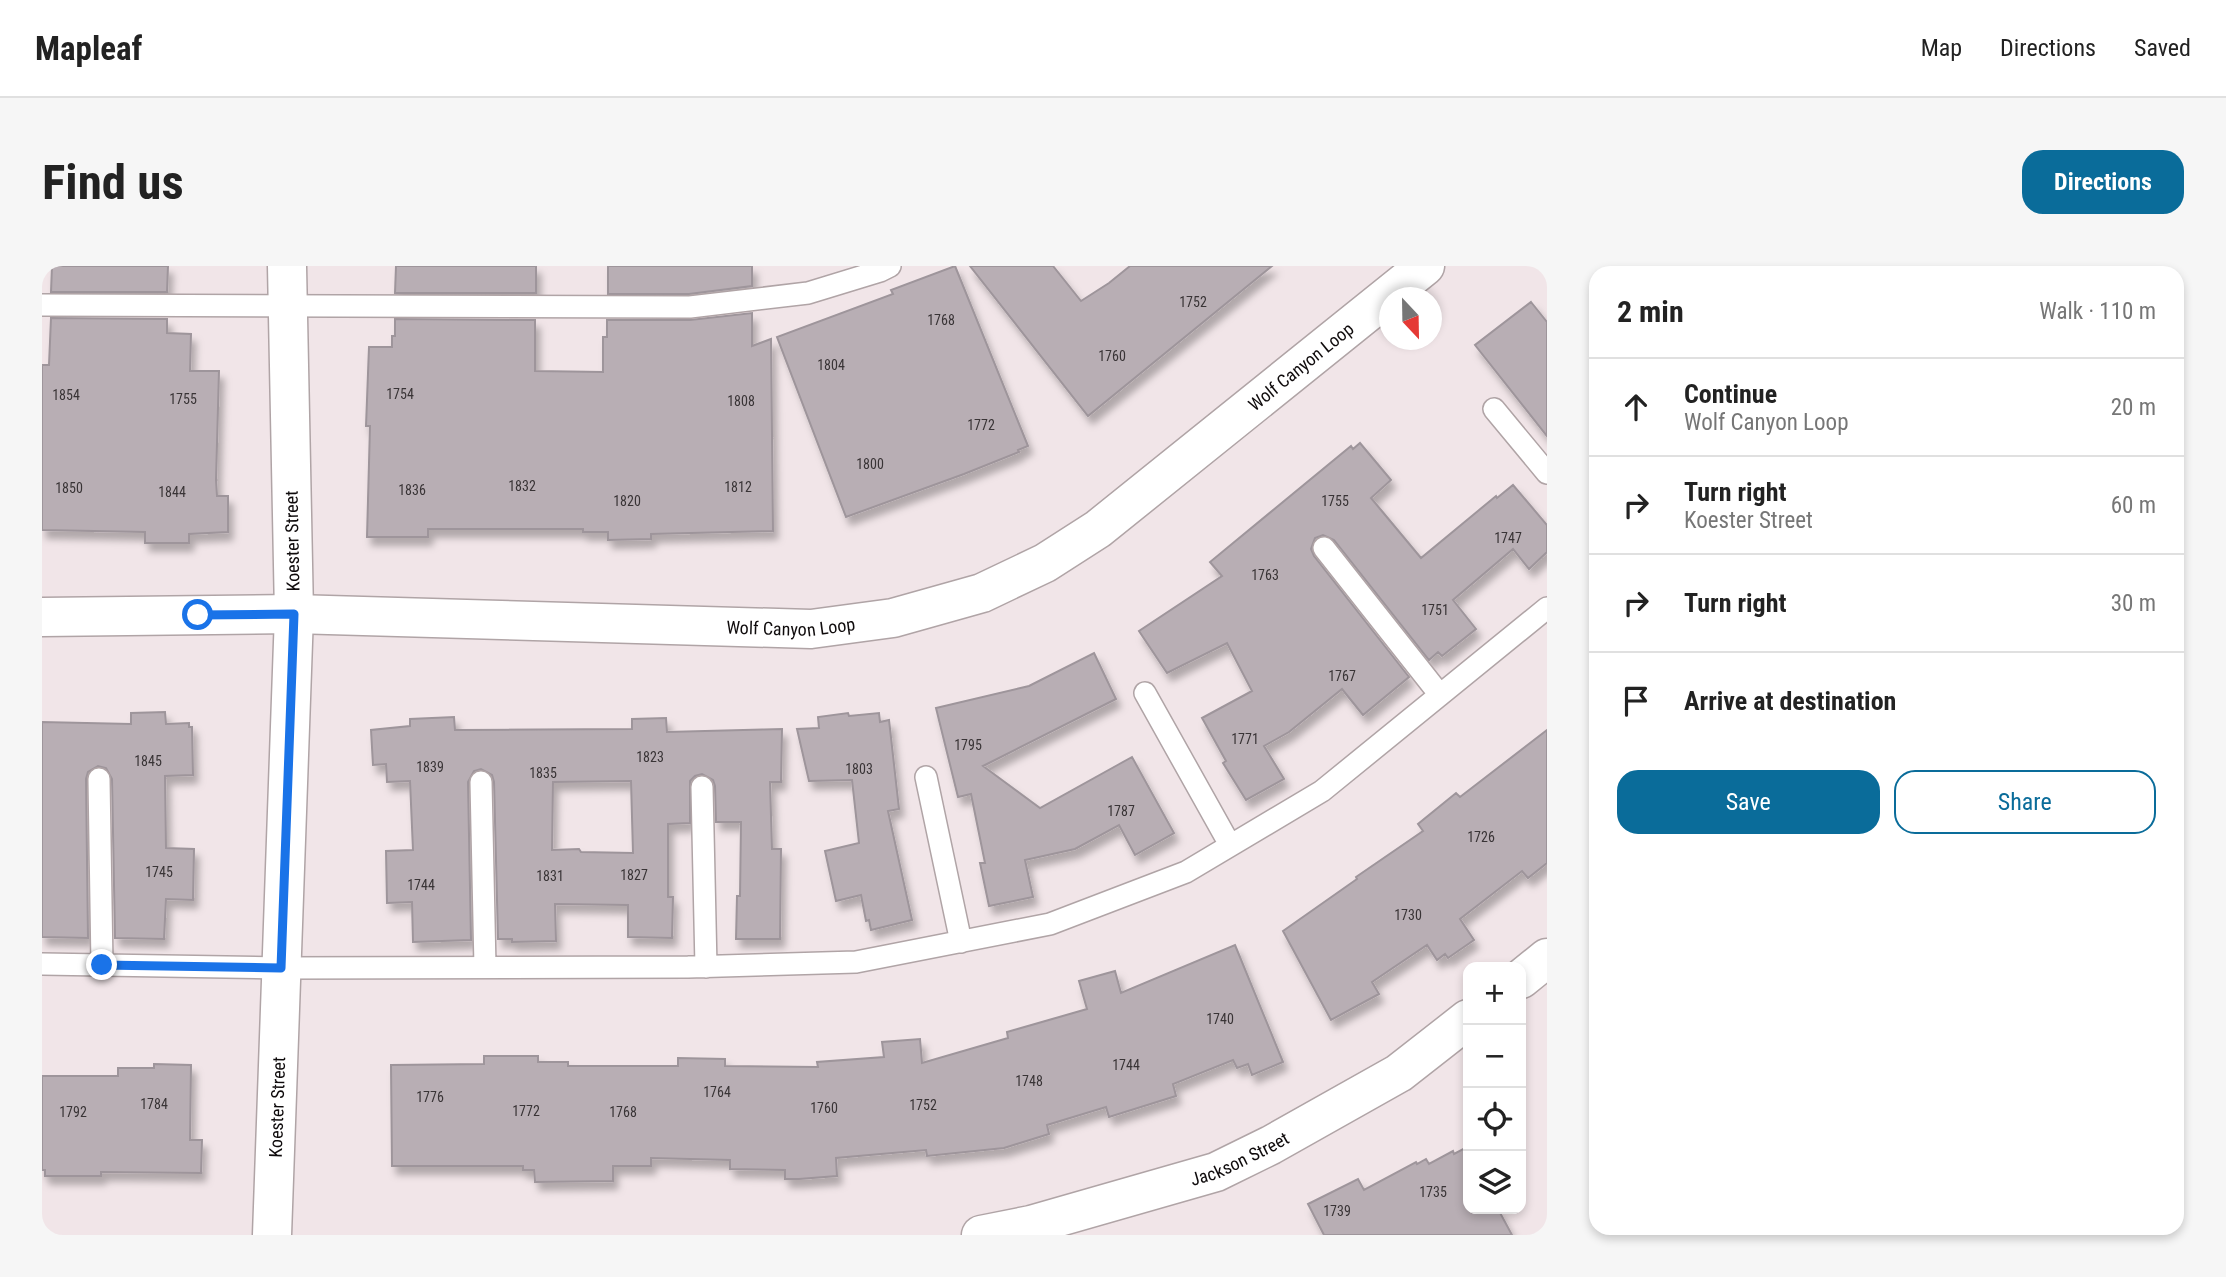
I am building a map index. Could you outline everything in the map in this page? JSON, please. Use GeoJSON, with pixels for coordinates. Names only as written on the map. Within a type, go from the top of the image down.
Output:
{"type":"FeatureCollection","features":[{"type":"Feature","properties":{"kind":"street","name":"Koester Street"},"geometry":{"type":"LineString","coordinates":[[272,1235],[294,614],[287,266]]}},
{"type":"Feature","properties":{"kind":"street","name":"Wolf Canyon Loop"},"geometry":{"type":"LineString","coordinates":[[42,617],[294,614],[811,629],[893,618],[982,593],[1045,563],[1098,529],[1425,266]]}},
{"type":"Feature","properties":{"kind":"street"},"geometry":{"type":"LineString","coordinates":[[1526,975],[1547,958]]}},
{"type":"Feature","properties":{"kind":"street","name":"Jackson Street"},"geometry":{"type":"LineString","coordinates":[[981,1235],[1031,1225],[1216,1172],[1271,1145],[1399,1073],[1463,1024]]}},
{"type":"Feature","properties":{"kind":"lane"},"geometry":{"type":"LineString","coordinates":[[42,305],[690,307],[808,293],[890,266]]}},
{"type":"Feature","properties":{"kind":"lane"},"geometry":{"type":"LineString","coordinates":[[1494,409],[1547,473]]}},
{"type":"Feature","properties":{"kind":"lane"},"geometry":{"type":"LineString","coordinates":[[1324,548],[1440,695]]}},
{"type":"Feature","properties":{"kind":"lane"},"geometry":{"type":"LineString","coordinates":[[42,964],[281,968],[706,967],[856,962],[1050,924],[1186,872],[1322,791],[1547,608]]}},
{"type":"Feature","properties":{"kind":"lane"},"geometry":{"type":"LineString","coordinates":[[1145,693],[1230,845]]}},
{"type":"Feature","properties":{"kind":"lane"},"geometry":{"type":"LineString","coordinates":[[926,777],[961,942]]}},
{"type":"Feature","properties":{"kind":"lane"},"geometry":{"type":"LineString","coordinates":[[99,779],[102,965]]}},
{"type":"Feature","properties":{"kind":"lane"},"geometry":{"type":"LineString","coordinates":[[481,782],[485,967]]}},
{"type":"Feature","properties":{"kind":"lane"},"geometry":{"type":"LineString","coordinates":[[702,788],[706,967]]}},
{"type":"Feature","properties":{"kind":"building"},"geometry":{"type":"Polygon","coordinates":[[[52,266],[168,266],[167,292],[51,292],[52,266]]]}},
{"type":"Feature","properties":{"kind":"building"},"geometry":{"type":"Polygon","coordinates":[[[396,266],[536,266],[536,293],[395,293],[396,266]]]}},
{"type":"Feature","properties":{"kind":"building"},"geometry":{"type":"Polygon","coordinates":[[[608,266],[752,266],[752,286],[689,294],[608,294],[608,266]]]}},
{"type":"Feature","properties":{"kind":"building"},"geometry":{"type":"Polygon","coordinates":[[[955,266],[1028,446],[964,474],[846,517],[777,337],[893,294],[891,290],[955,266]]]}},
{"type":"Feature","properties":{"kind":"building"},"geometry":{"type":"Polygon","coordinates":[[[970,266],[1053,266],[1081,301],[1130,266],[1272,266],[1088,416],[970,266]]]}},
{"type":"Feature","properties":{"kind":"building"},"geometry":{"type":"Polygon","coordinates":[[[1531,302],[1547,322],[1547,436],[1475,345],[1531,302]]]}},
{"type":"Feature","properties":{"kind":"building"},"geometry":{"type":"Polygon","coordinates":[[[752,313],[752,346],[771,339],[773,531],[651,534],[651,539],[608,540],[608,532],[583,532],[583,529],[428,529],[428,537],[367,537],[370,426],[366,426],[369,347],[392,347],[395,319],[535,320],[535,371],[603,372],[603,337],[607,337],[607,320],[690,320],[752,313]]]}},
{"type":"Feature","properties":{"kind":"building"},"geometry":{"type":"Polygon","coordinates":[[[51,318],[167,319],[167,333],[191,334],[190,371],[219,371],[216,480],[217,496],[228,496],[228,532],[189,534],[189,543],[145,543],[145,532],[42,530],[42,365],[49,365],[51,318]]]}},
{"type":"Feature","properties":{"kind":"building"},"geometry":{"type":"Polygon","coordinates":[[[1360,443],[1391,480],[1371,498],[1421,558],[1513,485],[1547,525],[1547,552],[1529,569],[1513,549],[1453,600],[1476,629],[1442,656],[1438,652],[1429,660],[1334,540],[1323,535],[1315,538],[1311,549],[1314,556],[1409,677],[1363,715],[1342,689],[1289,732],[1264,746],[1284,779],[1246,800],[1223,763],[1226,761],[1202,718],[1252,691],[1227,643],[1167,673],[1139,631],[1222,576],[1210,562],[1351,446],[1353,449],[1360,443]]]}},
{"type":"Feature","properties":{"kind":"building"},"geometry":{"type":"Polygon","coordinates":[[[1094,653],[1116,699],[983,766],[1040,808],[1132,757],[1174,833],[1135,855],[1119,825],[1075,849],[1025,860],[1033,897],[989,906],[980,863],[985,863],[971,794],[958,797],[936,708],[1029,686],[1094,653]]]}},
{"type":"Feature","properties":{"kind":"building"},"geometry":{"type":"Polygon","coordinates":[[[165,712],[166,724],[189,723],[189,727],[192,727],[193,775],[165,776],[166,848],[194,849],[193,900],[166,899],[164,939],[115,938],[112,779],[106,768],[98,766],[88,772],[86,779],[88,938],[42,937],[42,722],[131,724],[131,713],[165,712]]]}},
{"type":"Feature","properties":{"kind":"building"},"geometry":{"type":"Polygon","coordinates":[[[848,713],[849,716],[879,713],[880,722],[889,720],[899,809],[888,811],[912,920],[871,930],[869,920],[866,921],[861,895],[836,901],[825,851],[859,843],[852,780],[809,781],[797,729],[819,728],[818,717],[848,713]]]}},
{"type":"Feature","properties":{"kind":"building"},"geometry":{"type":"Polygon","coordinates":[[[454,717],[455,730],[632,729],[632,719],[666,718],[667,732],[782,729],[781,782],[770,782],[772,849],[781,849],[780,939],[736,939],[737,896],[740,896],[741,822],[716,822],[715,786],[713,780],[702,774],[690,781],[690,823],[668,824],[668,897],[673,897],[672,938],[628,937],[628,905],[555,904],[556,941],[512,942],[512,939],[498,939],[494,782],[492,775],[481,769],[474,771],[468,782],[471,940],[413,942],[412,902],[387,903],[386,851],[413,850],[410,781],[387,782],[386,764],[373,765],[371,730],[410,726],[410,719],[454,717]],[[631,781],[553,782],[552,850],[633,853],[631,781]]]}},
{"type":"Feature","properties":{"kind":"building"},"geometry":{"type":"Polygon","coordinates":[[[1547,730],[1547,863],[1528,878],[1522,871],[1460,919],[1474,940],[1448,958],[1445,954],[1437,960],[1427,945],[1372,982],[1379,994],[1331,1020],[1283,931],[1423,831],[1418,824],[1456,793],[1460,797],[1547,730]]]}},
{"type":"Feature","properties":{"kind":"building"},"geometry":{"type":"Polygon","coordinates":[[[1235,945],[1283,1062],[1252,1075],[1248,1064],[1237,1068],[1233,1060],[1173,1084],[1176,1096],[1109,1117],[1106,1107],[1047,1125],[1049,1134],[1004,1148],[927,1156],[926,1150],[836,1158],[837,1176],[799,1179],[785,1179],[785,1170],[730,1169],[730,1160],[651,1158],[651,1166],[613,1166],[613,1181],[535,1182],[534,1170],[523,1170],[523,1166],[392,1166],[391,1065],[484,1064],[484,1056],[538,1056],[538,1062],[568,1062],[568,1066],[678,1066],[678,1058],[725,1059],[725,1066],[818,1067],[817,1062],[884,1057],[882,1042],[920,1039],[922,1063],[1008,1038],[1007,1032],[1087,1009],[1079,981],[1115,971],[1121,993],[1235,945]]]}},
{"type":"Feature","properties":{"kind":"building"},"geometry":{"type":"Polygon","coordinates":[[[154,1064],[191,1065],[190,1140],[202,1140],[201,1173],[101,1172],[101,1176],[45,1176],[45,1170],[42,1170],[42,1076],[118,1076],[118,1068],[154,1068],[154,1064]]]}},
{"type":"Feature","properties":{"kind":"building"},"geometry":{"type":"Polygon","coordinates":[[[1463,1149],[1463,1214],[1501,1214],[1512,1235],[1324,1235],[1308,1204],[1358,1179],[1364,1190],[1416,1162],[1417,1164],[1426,1159],[1429,1164],[1453,1151],[1454,1154],[1463,1149]]]}},
{"type":"Feature","properties":{"kind":"route"},"geometry":{"type":"LineString","coordinates":[[102,965],[281,968],[294,614],[198,615]]}}]}
